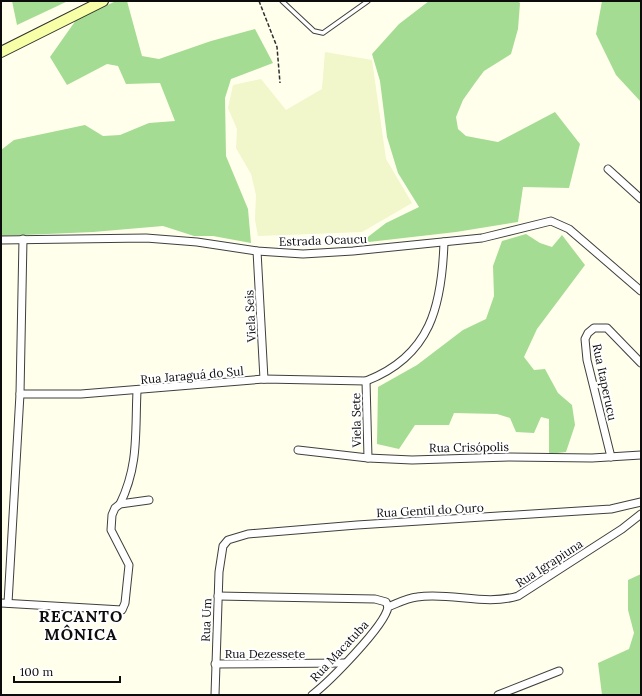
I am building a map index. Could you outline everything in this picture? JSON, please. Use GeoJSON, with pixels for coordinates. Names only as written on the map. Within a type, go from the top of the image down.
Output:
{"type":"FeatureCollection","features":[{"type":"Feature","properties":{"kind":"main road"},"geometry":{"type":"LineString","coordinates":[[1,52],[102,1]]}},
{"type":"Feature","properties":{"kind":"street"},"geometry":{"type":"LineString","coordinates":[[608,169],[641,199]]}},
{"type":"Feature","properties":{"kind":"street","name":"Estrada Ocaucu"},"geometry":{"type":"LineString","coordinates":[[1,240],[146,238],[197,242],[257,251],[303,254],[353,251],[482,238],[551,221],[569,229],[641,291]]}},
{"type":"Feature","properties":{"kind":"street"},"geometry":{"type":"LineString","coordinates":[[23,240],[20,394],[5,603],[119,611],[124,608],[129,566],[111,530],[110,522],[115,508],[120,504],[129,485],[135,462],[137,391]]}},
{"type":"Feature","properties":{"kind":"street"},"geometry":{"type":"LineString","coordinates":[[366,381],[382,375],[397,365],[413,351],[426,332],[434,316],[440,293],[444,242]]}},
{"type":"Feature","properties":{"kind":"street","name":"Viela Seis"},"geometry":{"type":"LineString","coordinates":[[257,251],[264,379]]}},
{"type":"Feature","properties":{"kind":"street","name":"Rua Itaperucu"},"geometry":{"type":"LineString","coordinates":[[611,457],[587,360],[585,339],[588,333],[594,328],[607,328],[641,363]]}},
{"type":"Feature","properties":{"kind":"street","name":"Rua Jaraguá do Sul"},"geometry":{"type":"LineString","coordinates":[[20,394],[81,394],[137,391],[264,379],[366,381]]}},
{"type":"Feature","properties":{"kind":"street","name":"Viela Sete"},"geometry":{"type":"LineString","coordinates":[[366,381],[368,458]]}},
{"type":"Feature","properties":{"kind":"street","name":"Rua Crisópolis"},"geometry":{"type":"LineString","coordinates":[[298,450],[368,458],[412,460],[509,457],[611,457],[641,455]]}},
{"type":"Feature","properties":{"kind":"street"},"geometry":{"type":"LineString","coordinates":[[120,504],[149,500]]}},
{"type":"Feature","properties":{"kind":"street","name":"Rua Gentil do Ouro"},"geometry":{"type":"LineString","coordinates":[[223,546],[228,540],[248,534],[357,525],[611,509],[641,502]]}},
{"type":"Feature","properties":{"kind":"street","name":"Rua Igrapiuna"},"geometry":{"type":"LineString","coordinates":[[388,607],[417,597],[440,596],[500,600],[518,596],[622,529],[641,514]]}},
{"type":"Feature","properties":{"kind":"street","name":"Rua Um"},"geometry":{"type":"LineString","coordinates":[[215,695],[218,596],[223,546]]}},
{"type":"Feature","properties":{"kind":"street"},"geometry":{"type":"LineString","coordinates":[[218,596],[375,599],[386,602],[388,607]]}},
{"type":"Feature","properties":{"kind":"street","name":"Rua Macatuba"},"geometry":{"type":"LineString","coordinates":[[312,695],[345,664],[381,622],[387,613],[388,607]]}},
{"type":"Feature","properties":{"kind":"street","name":"Rua Dezessete"},"geometry":{"type":"LineString","coordinates":[[215,664],[345,664]]}},
{"type":"Feature","properties":{"kind":"street"},"geometry":{"type":"LineString","coordinates":[[498,695],[558,670]]}},
{"type":"Feature","properties":{"kind":"lane"},"geometry":{"type":"LineString","coordinates":[[282,1],[314,31],[322,33],[327,32],[368,1]]}},
{"type":"Feature","properties":{"kind":"path"},"geometry":{"type":"LineString","coordinates":[[259,1],[277,48],[280,83]]}},
{"type":"Feature","properties":{"kind":"green space"},"geometry":{"type":"Polygon","coordinates":[[[12,1],[68,1],[17,25],[12,1]]]}},
{"type":"Feature","properties":{"kind":"green space"},"geometry":{"type":"Polygon","coordinates":[[[116,1],[127,1],[142,56],[159,59],[211,41],[255,29],[273,63],[231,79],[225,98],[226,156],[248,209],[251,243],[213,236],[194,236],[163,226],[93,232],[1,236],[1,150],[14,140],[85,125],[103,136],[120,135],[149,123],[175,121],[160,83],[126,84],[118,66],[107,64],[67,85],[50,57],[76,20],[116,1]]]}},
{"type":"Feature","properties":{"kind":"green space"},"geometry":{"type":"Polygon","coordinates":[[[429,1],[518,1],[520,3],[518,29],[511,54],[484,71],[475,83],[463,100],[456,117],[458,129],[466,136],[498,142],[555,112],[580,144],[569,188],[523,187],[518,222],[456,232],[360,243],[386,223],[419,207],[398,173],[387,137],[380,81],[372,54],[399,24],[429,1]]]}},
{"type":"Feature","properties":{"kind":"green space"},"geometry":{"type":"Polygon","coordinates":[[[602,1],[641,1],[641,102],[616,75],[596,34],[602,1]]]}},
{"type":"Feature","properties":{"kind":"green space"},"geometry":{"type":"Polygon","coordinates":[[[325,52],[372,60],[386,159],[412,203],[362,232],[258,236],[255,220],[256,195],[251,174],[236,148],[237,129],[228,108],[233,85],[261,79],[286,110],[322,89],[325,52]]]}},
{"type":"Feature","properties":{"kind":"green space"},"geometry":{"type":"Polygon","coordinates":[[[526,234],[540,243],[552,247],[562,235],[585,265],[537,329],[524,357],[534,370],[545,369],[558,393],[572,405],[575,425],[566,452],[549,454],[549,419],[541,417],[534,433],[516,432],[510,418],[497,414],[454,413],[449,425],[415,425],[399,449],[377,444],[378,387],[417,365],[463,330],[486,319],[494,296],[493,266],[502,241],[526,234]]]}},
{"type":"Feature","properties":{"kind":"green space"},"geometry":{"type":"Polygon","coordinates":[[[641,574],[641,695],[602,695],[598,663],[629,649],[634,633],[628,610],[628,580],[641,574]]]}},
{"type":"Feature","properties":{"kind":"district","name":"RECANTO MÔNICA"},"geometry":{"type":"Point","coordinates":[81,625]}}]}
